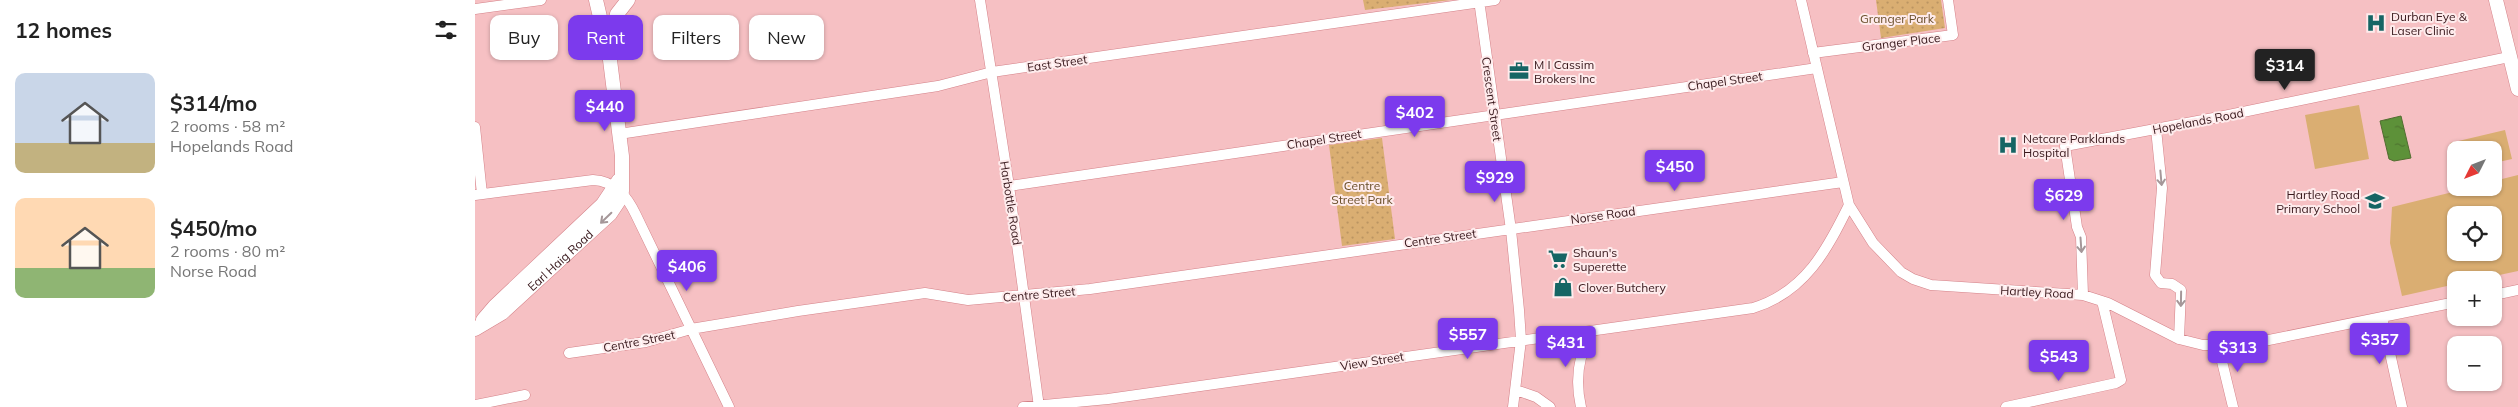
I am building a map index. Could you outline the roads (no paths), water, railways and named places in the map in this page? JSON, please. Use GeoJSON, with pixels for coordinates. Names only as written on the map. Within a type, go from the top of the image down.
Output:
{"type":"FeatureCollection","features":[{"type":"Feature","properties":{"kind":"street"},"geometry":{"type":"LineString","coordinates":[[475,9],[541,0]]}},
{"type":"Feature","properties":{"kind":"street","name":"Earl Haig Road"},"geometry":{"type":"LineString","coordinates":[[596,0],[600,15]]}},
{"type":"Feature","properties":{"kind":"street"},"geometry":{"type":"LineString","coordinates":[[617,15],[628,0]]}},
{"type":"Feature","properties":{"kind":"street","name":"Harbottle Road"},"geometry":{"type":"LineString","coordinates":[[980,0],[1025,296],[1039,406]]}},
{"type":"Feature","properties":{"kind":"street","name":"East Street"},"geometry":{"type":"LineString","coordinates":[[619,134],[901,92],[952,83],[992,72],[1495,0]]}},
{"type":"Feature","properties":{"kind":"street","name":"Hartley Road"},"geometry":{"type":"LineString","coordinates":[[1801,0],[1849,204],[1873,243],[1891,263],[1913,279],[1931,285],[1958,288],[2083,295],[2102,301],[2179,339],[2218,345],[2244,345],[2447,304]]}},
{"type":"Feature","properties":{"kind":"street","name":"Granger Place"},"geometry":{"type":"LineString","coordinates":[[1813,53],[1953,35],[1948,0]]}},
{"type":"Feature","properties":{"kind":"street"},"geometry":{"type":"LineString","coordinates":[[2496,0],[2518,89]]}},
{"type":"Feature","properties":{"kind":"street","name":"Crescent Street"},"geometry":{"type":"LineString","coordinates":[[1480,1],[1511,230],[1521,340],[1513,407]]}},
{"type":"Feature","properties":{"kind":"street","name":"Hopelands Road"},"geometry":{"type":"LineString","coordinates":[[2083,295],[2081,237],[2077,227],[2065,146],[2509,57]]}},
{"type":"Feature","properties":{"kind":"street","name":"Earl Haig Road"},"geometry":{"type":"LineString","coordinates":[[475,329],[502,313],[610,214],[620,199],[619,190],[622,174],[610,60]]}},
{"type":"Feature","properties":{"kind":"street","name":"Chapel Street"},"geometry":{"type":"LineString","coordinates":[[1009,186],[1817,68]]}},
{"type":"Feature","properties":{"kind":"street"},"geometry":{"type":"LineString","coordinates":[[475,127],[479,195],[593,180],[602,181],[619,190],[636,215],[729,407]]}},
{"type":"Feature","properties":{"kind":"street"},"geometry":{"type":"LineString","coordinates":[[2157,129],[2162,188],[2155,275],[2161,283],[2172,284],[2181,290],[2179,339]]}},
{"type":"Feature","properties":{"kind":"street","name":"Norse Road"},"geometry":{"type":"LineString","coordinates":[[1511,230],[1843,182]]}},
{"type":"Feature","properties":{"kind":"street","name":"View Street"},"geometry":{"type":"LineString","coordinates":[[1023,407],[1108,399],[1753,308],[1783,296],[1813,269],[1849,204]]}},
{"type":"Feature","properties":{"kind":"street","name":"Centre Street"},"geometry":{"type":"LineString","coordinates":[[569,353],[646,342],[691,329],[925,293],[968,300],[1025,296],[1090,289],[1334,253],[1511,230]]}},
{"type":"Feature","properties":{"kind":"street"},"geometry":{"type":"LineString","coordinates":[[2502,293],[2518,290]]}},
{"type":"Feature","properties":{"kind":"street"},"geometry":{"type":"LineString","coordinates":[[2006,407],[2116,383],[2121,380],[2102,301]]}},
{"type":"Feature","properties":{"kind":"street"},"geometry":{"type":"LineString","coordinates":[[2382,317],[2402,407]]}},
{"type":"Feature","properties":{"kind":"street"},"geometry":{"type":"LineString","coordinates":[[1581,407],[1578,394],[1578,371],[1585,343],[1591,332]]}},
{"type":"Feature","properties":{"kind":"street"},"geometry":{"type":"LineString","coordinates":[[2218,345],[2233,407]]}},
{"type":"Feature","properties":{"kind":"street"},"geometry":{"type":"LineString","coordinates":[[1516,390],[1536,397],[1550,407]]}},
{"type":"Feature","properties":{"kind":"street"},"geometry":{"type":"LineString","coordinates":[[475,405],[525,395]]}},
{"type":"Feature","properties":{"kind":"water"},"geometry":{"type":"Polygon","coordinates":[[[2401,116],[2411,158],[2394,161],[2389,159],[2380,121],[2401,116]]]}},
{"type":"Feature","properties":{"kind":"place","name":"Durban Eye & Laser Clinic"},"geometry":{"type":"Point","coordinates":[2376,23]}},
{"type":"Feature","properties":{"kind":"place","name":"M I Cassim Brokers Inc"},"geometry":{"type":"Point","coordinates":[1519,71]}},
{"type":"Feature","properties":{"kind":"place","name":"Netcare Parklands Hospital"},"geometry":{"type":"Point","coordinates":[2008,145]}},
{"type":"Feature","properties":{"kind":"place","name":"Hartley Road Primary School"},"geometry":{"type":"Point","coordinates":[2375,201]}},
{"type":"Feature","properties":{"kind":"place","name":"Shaun's Superette"},"geometry":{"type":"Point","coordinates":[1558,259]}},
{"type":"Feature","properties":{"kind":"place","name":"Clover Butchery"},"geometry":{"type":"Point","coordinates":[1563,287]}},
{"type":"Feature","properties":{"kind":"park label","name":"Granger Park"},"geometry":{"type":"Point","coordinates":[1897,18]}},
{"type":"Feature","properties":{"kind":"park label","name":"Centre Street Park"},"geometry":{"type":"Point","coordinates":[1362,192]}}]}
